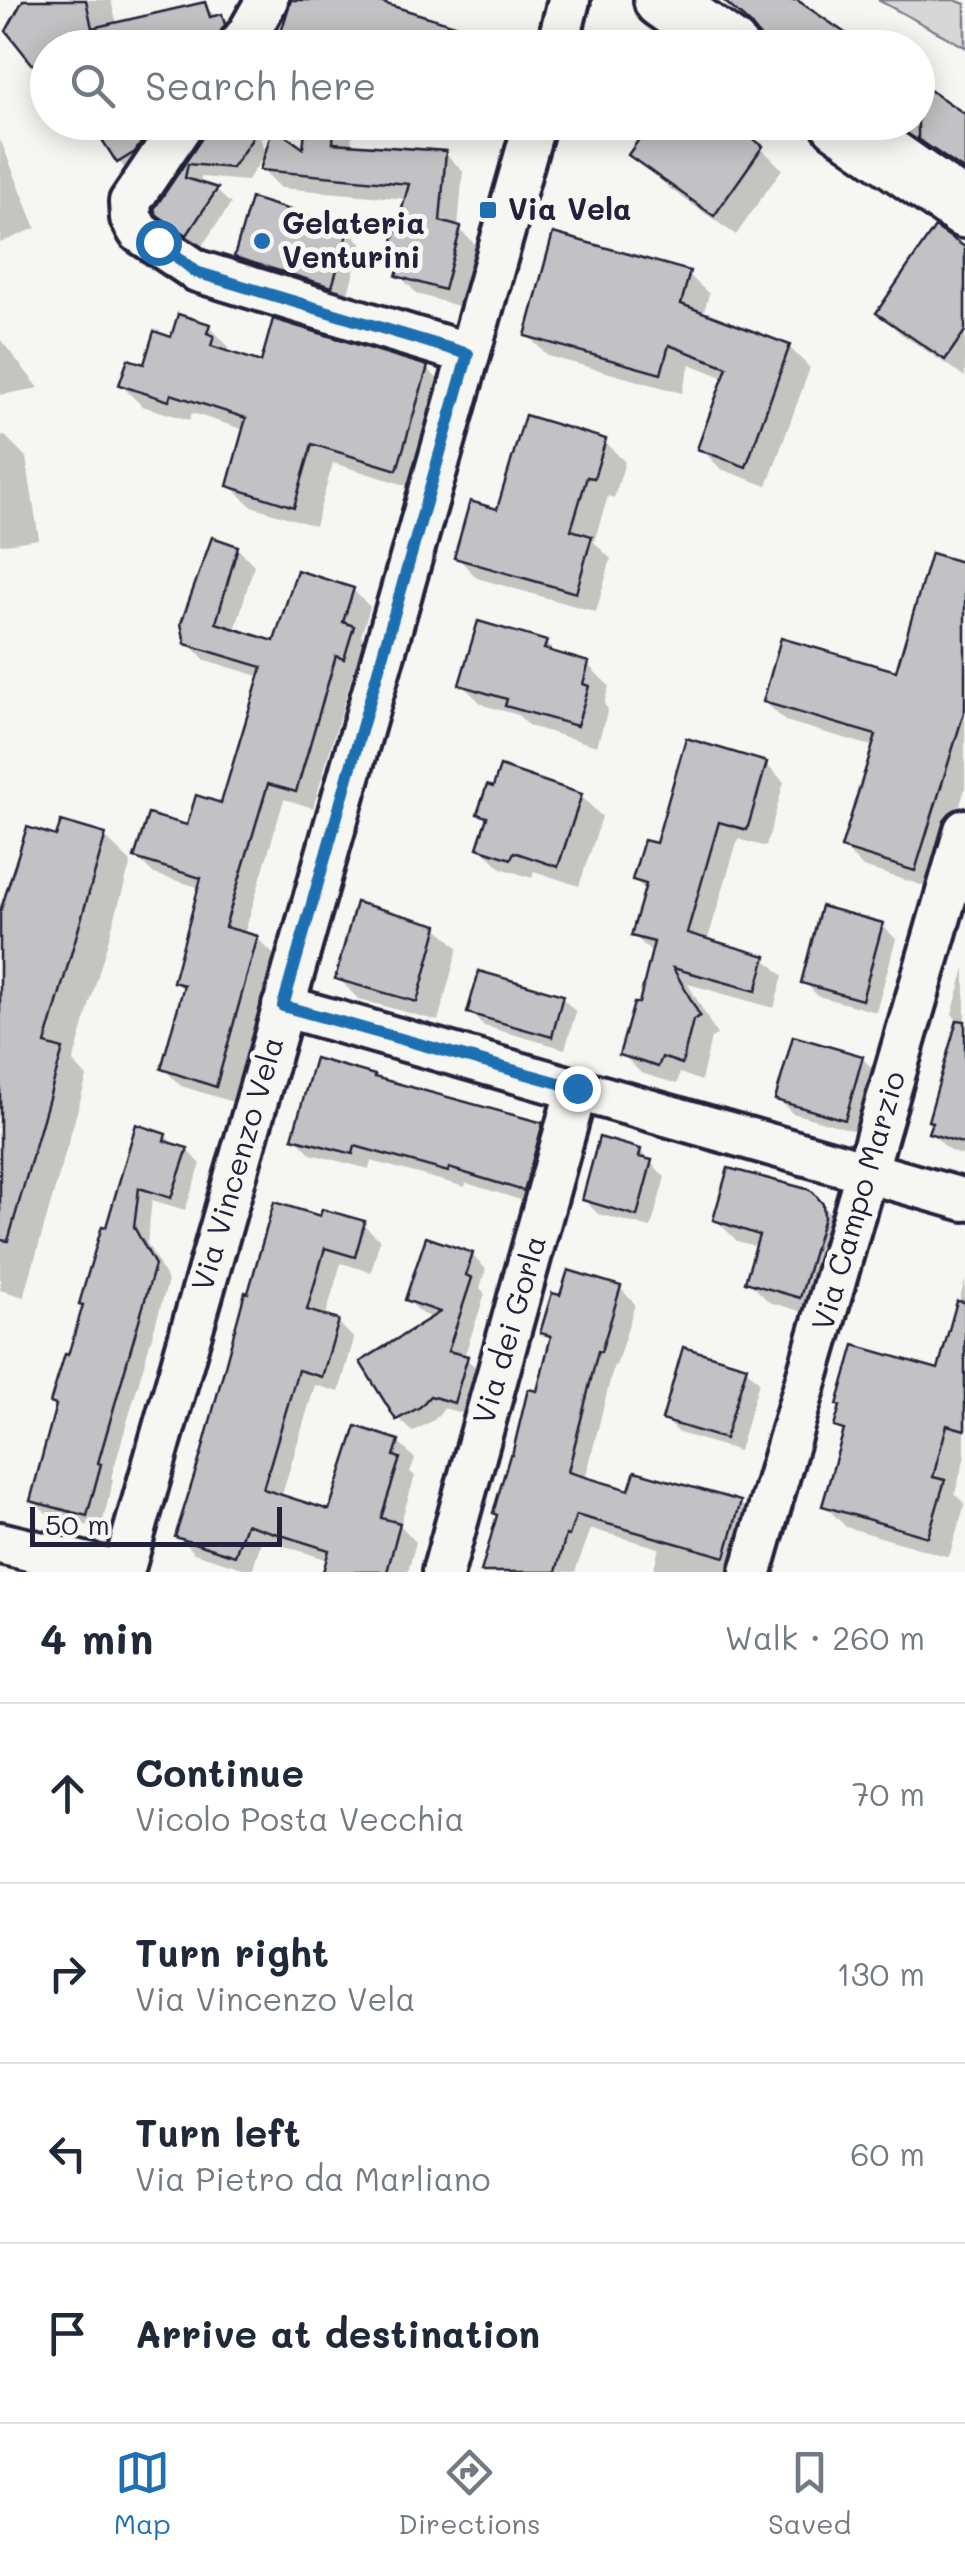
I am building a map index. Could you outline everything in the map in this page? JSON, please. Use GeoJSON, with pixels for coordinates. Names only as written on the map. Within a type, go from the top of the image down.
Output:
{"type":"FeatureCollection","features":[{"type":"Feature","properties":{"kind":"main road"},"geometry":{"type":"LineString","coordinates":[[662,0],[704,30]]}},
{"type":"Feature","properties":{"kind":"main road"},"geometry":{"type":"LineString","coordinates":[[865,140],[965,210]]}},
{"type":"Feature","properties":{"kind":"street"},"geometry":{"type":"LineString","coordinates":[[250,30],[267,0]]}},
{"type":"Feature","properties":{"kind":"street"},"geometry":{"type":"LineString","coordinates":[[562,30],[569,0]]}},
{"type":"Feature","properties":{"kind":"street"},"geometry":{"type":"LineString","coordinates":[[172,140],[130,202],[131,218],[140,232],[196,272],[468,354]]}},
{"type":"Feature","properties":{"kind":"street","name":"Via Vincenzo Vela"},"geometry":{"type":"LineString","coordinates":[[122,1572],[530,140]]}},
{"type":"Feature","properties":{"kind":"street","name":"Via Campo Marzio"},"geometry":{"type":"LineString","coordinates":[[752,1572],[868,1173],[952,923],[965,830]]}},
{"type":"Feature","properties":{"kind":"street"},"geometry":{"type":"LineString","coordinates":[[283,1006],[965,1200]]}},
{"type":"Feature","properties":{"kind":"street","name":"Via dei Gorla"},"geometry":{"type":"LineString","coordinates":[[443,1572],[577,1088]]}},
{"type":"Feature","properties":{"kind":"street"},"geometry":{"type":"LineString","coordinates":[[0,1543],[122,1572]]}},
{"type":"Feature","properties":{"kind":"shaded area"},"geometry":{"type":"Polygon","coordinates":[[[878,0],[955,0],[965,4],[965,47],[878,0]]]}},
{"type":"Feature","properties":{"kind":"building"},"geometry":{"type":"Polygon","coordinates":[[[23,0],[86,0],[92,28],[205,2],[210,17],[222,14],[225,25],[222,30],[30,30],[30,61],[6,31],[23,0]]]}},
{"type":"Feature","properties":{"kind":"building"},"geometry":{"type":"Polygon","coordinates":[[[291,0],[373,0],[471,30],[282,30],[291,0]]]}},
{"type":"Feature","properties":{"kind":"building"},"geometry":{"type":"Polygon","coordinates":[[[723,0],[797,0],[841,30],[755,30],[723,0]]]}},
{"type":"Feature","properties":{"kind":"building"},"geometry":{"type":"Polygon","coordinates":[[[935,94],[965,114],[965,171],[919,140],[935,140],[935,94]]]}},
{"type":"Feature","properties":{"kind":"building"},"geometry":{"type":"Polygon","coordinates":[[[102,140],[143,140],[135,152],[117,163],[102,140]]]}},
{"type":"Feature","properties":{"kind":"building"},"geometry":{"type":"Polygon","coordinates":[[[201,140],[251,140],[232,168],[188,164],[185,178],[218,188],[187,235],[154,209],[201,140]]]}},
{"type":"Feature","properties":{"kind":"building"},"geometry":{"type":"Polygon","coordinates":[[[269,140],[292,140],[303,148],[304,140],[333,140],[446,151],[440,221],[461,227],[444,290],[396,276],[399,266],[387,262],[409,184],[260,170],[269,140]]]}},
{"type":"Feature","properties":{"kind":"building"},"geometry":{"type":"Polygon","coordinates":[[[638,140],[754,140],[763,146],[714,216],[628,155],[638,140]]]}},
{"type":"Feature","properties":{"kind":"building"},"geometry":{"type":"Polygon","coordinates":[[[251,198],[349,228],[332,287],[234,257],[251,198]]]}},
{"type":"Feature","properties":{"kind":"building"},"geometry":{"type":"Polygon","coordinates":[[[935,227],[965,247],[965,331],[945,360],[876,313],[935,227]]]}},
{"type":"Feature","properties":{"kind":"building"},"geometry":{"type":"Polygon","coordinates":[[[553,233],[690,271],[681,304],[790,345],[746,467],[697,449],[727,367],[669,345],[661,374],[525,336],[553,233]]]}},
{"type":"Feature","properties":{"kind":"building"},"geometry":{"type":"Polygon","coordinates":[[[178,314],[210,324],[207,333],[214,336],[211,346],[261,362],[273,319],[428,366],[397,470],[312,444],[294,507],[227,486],[246,418],[171,394],[169,401],[119,385],[128,359],[144,364],[154,331],[171,337],[178,314]]]}},
{"type":"Feature","properties":{"kind":"building"},"geometry":{"type":"Polygon","coordinates":[[[525,415],[606,439],[594,478],[587,477],[571,530],[592,536],[576,593],[454,558],[470,501],[497,509],[525,415]]]}},
{"type":"Feature","properties":{"kind":"building"},"geometry":{"type":"Polygon","coordinates":[[[212,537],[238,546],[216,623],[274,641],[297,570],[354,588],[343,622],[354,626],[344,659],[336,656],[296,792],[268,784],[225,927],[258,936],[216,1087],[161,1069],[184,985],[173,982],[201,878],[134,858],[148,814],[187,825],[196,795],[221,803],[262,667],[185,644],[181,623],[212,537]]]}},
{"type":"Feature","properties":{"kind":"building"},"geometry":{"type":"Polygon","coordinates":[[[931,553],[965,563],[965,709],[915,871],[841,848],[876,735],[763,702],[781,638],[896,671],[931,553]]]}},
{"type":"Feature","properties":{"kind":"building"},"geometry":{"type":"Polygon","coordinates":[[[478,621],[547,641],[544,649],[589,662],[583,684],[589,686],[577,726],[505,706],[507,699],[459,685],[478,621]]]}},
{"type":"Feature","properties":{"kind":"building"},"geometry":{"type":"Polygon","coordinates":[[[686,738],[767,762],[747,830],[719,822],[687,933],[766,956],[756,991],[673,968],[700,1016],[693,1020],[682,1064],[662,1057],[658,1067],[619,1055],[634,1003],[639,1003],[654,942],[631,936],[646,884],[632,880],[644,840],[656,843],[686,738]]]}},
{"type":"Feature","properties":{"kind":"building"},"geometry":{"type":"Polygon","coordinates":[[[500,766],[582,794],[558,867],[514,852],[511,859],[477,848],[487,817],[477,814],[487,785],[493,787],[500,766]]]}},
{"type":"Feature","properties":{"kind":"building"},"geometry":{"type":"Polygon","coordinates":[[[61,821],[106,834],[45,1044],[63,1049],[8,1241],[0,1240],[0,912],[27,827],[56,836],[61,821]]]}},
{"type":"Feature","properties":{"kind":"building"},"geometry":{"type":"Polygon","coordinates":[[[356,902],[438,925],[417,1002],[335,979],[356,902]]]}},
{"type":"Feature","properties":{"kind":"building"},"geometry":{"type":"Polygon","coordinates":[[[821,906],[883,923],[862,1000],[801,983],[821,906]]]}},
{"type":"Feature","properties":{"kind":"building"},"geometry":{"type":"Polygon","coordinates":[[[479,971],[563,995],[552,1037],[467,1013],[479,971]]]}},
{"type":"Feature","properties":{"kind":"building"},"geometry":{"type":"Polygon","coordinates":[[[957,1020],[965,1021],[965,1144],[928,1133],[957,1020]]]}},
{"type":"Feature","properties":{"kind":"building"},"geometry":{"type":"Polygon","coordinates":[[[793,1036],[863,1056],[845,1120],[775,1100],[793,1036]]]}},
{"type":"Feature","properties":{"kind":"building"},"geometry":{"type":"Polygon","coordinates":[[[315,1058],[543,1123],[524,1191],[355,1146],[353,1154],[292,1138],[315,1058]]]}},
{"type":"Feature","properties":{"kind":"building"},"geometry":{"type":"Polygon","coordinates":[[[136,1124],[166,1134],[164,1141],[188,1148],[171,1198],[139,1188],[134,1227],[155,1265],[98,1463],[101,1464],[87,1516],[30,1501],[56,1405],[50,1403],[65,1354],[68,1355],[83,1305],[79,1304],[136,1124]]]}},
{"type":"Feature","properties":{"kind":"building"},"geometry":{"type":"Polygon","coordinates":[[[599,1137],[641,1149],[639,1157],[652,1160],[637,1216],[582,1200],[599,1137]]]}},
{"type":"Feature","properties":{"kind":"building"},"geometry":{"type":"Polygon","coordinates":[[[728,1168],[807,1189],[823,1204],[824,1217],[800,1298],[745,1282],[759,1235],[713,1220],[728,1168]]]}},
{"type":"Feature","properties":{"kind":"building"},"geometry":{"type":"Polygon","coordinates":[[[274,1202],[320,1216],[322,1209],[365,1221],[355,1257],[325,1248],[307,1310],[339,1320],[322,1377],[298,1370],[263,1489],[329,1510],[356,1426],[399,1440],[394,1456],[400,1458],[381,1518],[400,1523],[387,1572],[323,1572],[329,1550],[246,1524],[235,1556],[175,1537],[274,1202]]]}},
{"type":"Feature","properties":{"kind":"building"},"geometry":{"type":"Polygon","coordinates":[[[426,1237],[473,1253],[466,1275],[472,1278],[448,1351],[468,1356],[454,1403],[430,1396],[420,1407],[396,1420],[360,1362],[440,1312],[405,1300],[426,1237]]]}},
{"type":"Feature","properties":{"kind":"building"},"geometry":{"type":"Polygon","coordinates":[[[568,1270],[621,1286],[601,1352],[598,1351],[568,1472],[629,1490],[635,1471],[741,1501],[725,1557],[576,1515],[556,1572],[481,1572],[497,1515],[493,1513],[528,1389],[537,1391],[551,1336],[540,1333],[552,1293],[560,1295],[568,1270]]]}},
{"type":"Feature","properties":{"kind":"building"},"geometry":{"type":"Polygon","coordinates":[[[957,1301],[965,1302],[965,1430],[947,1425],[933,1477],[945,1480],[928,1537],[822,1506],[844,1430],[834,1427],[854,1345],[938,1369],[957,1301]]]}},
{"type":"Feature","properties":{"kind":"building"},"geometry":{"type":"Polygon","coordinates":[[[683,1347],[747,1366],[725,1439],[662,1420],[683,1347]]]}},
{"type":"Feature","properties":{"kind":"place","name":"Via Vela"},"geometry":{"type":"Point","coordinates":[488,210]}},
{"type":"Feature","properties":{"kind":"place","name":"Gelateria Venturini"},"geometry":{"type":"Point","coordinates":[262,241]}},
{"type":"Feature","properties":{"kind":"route"},"geometry":{"type":"LineString","coordinates":[[158,242],[196,272],[468,354],[283,1006],[577,1088]]}}]}
